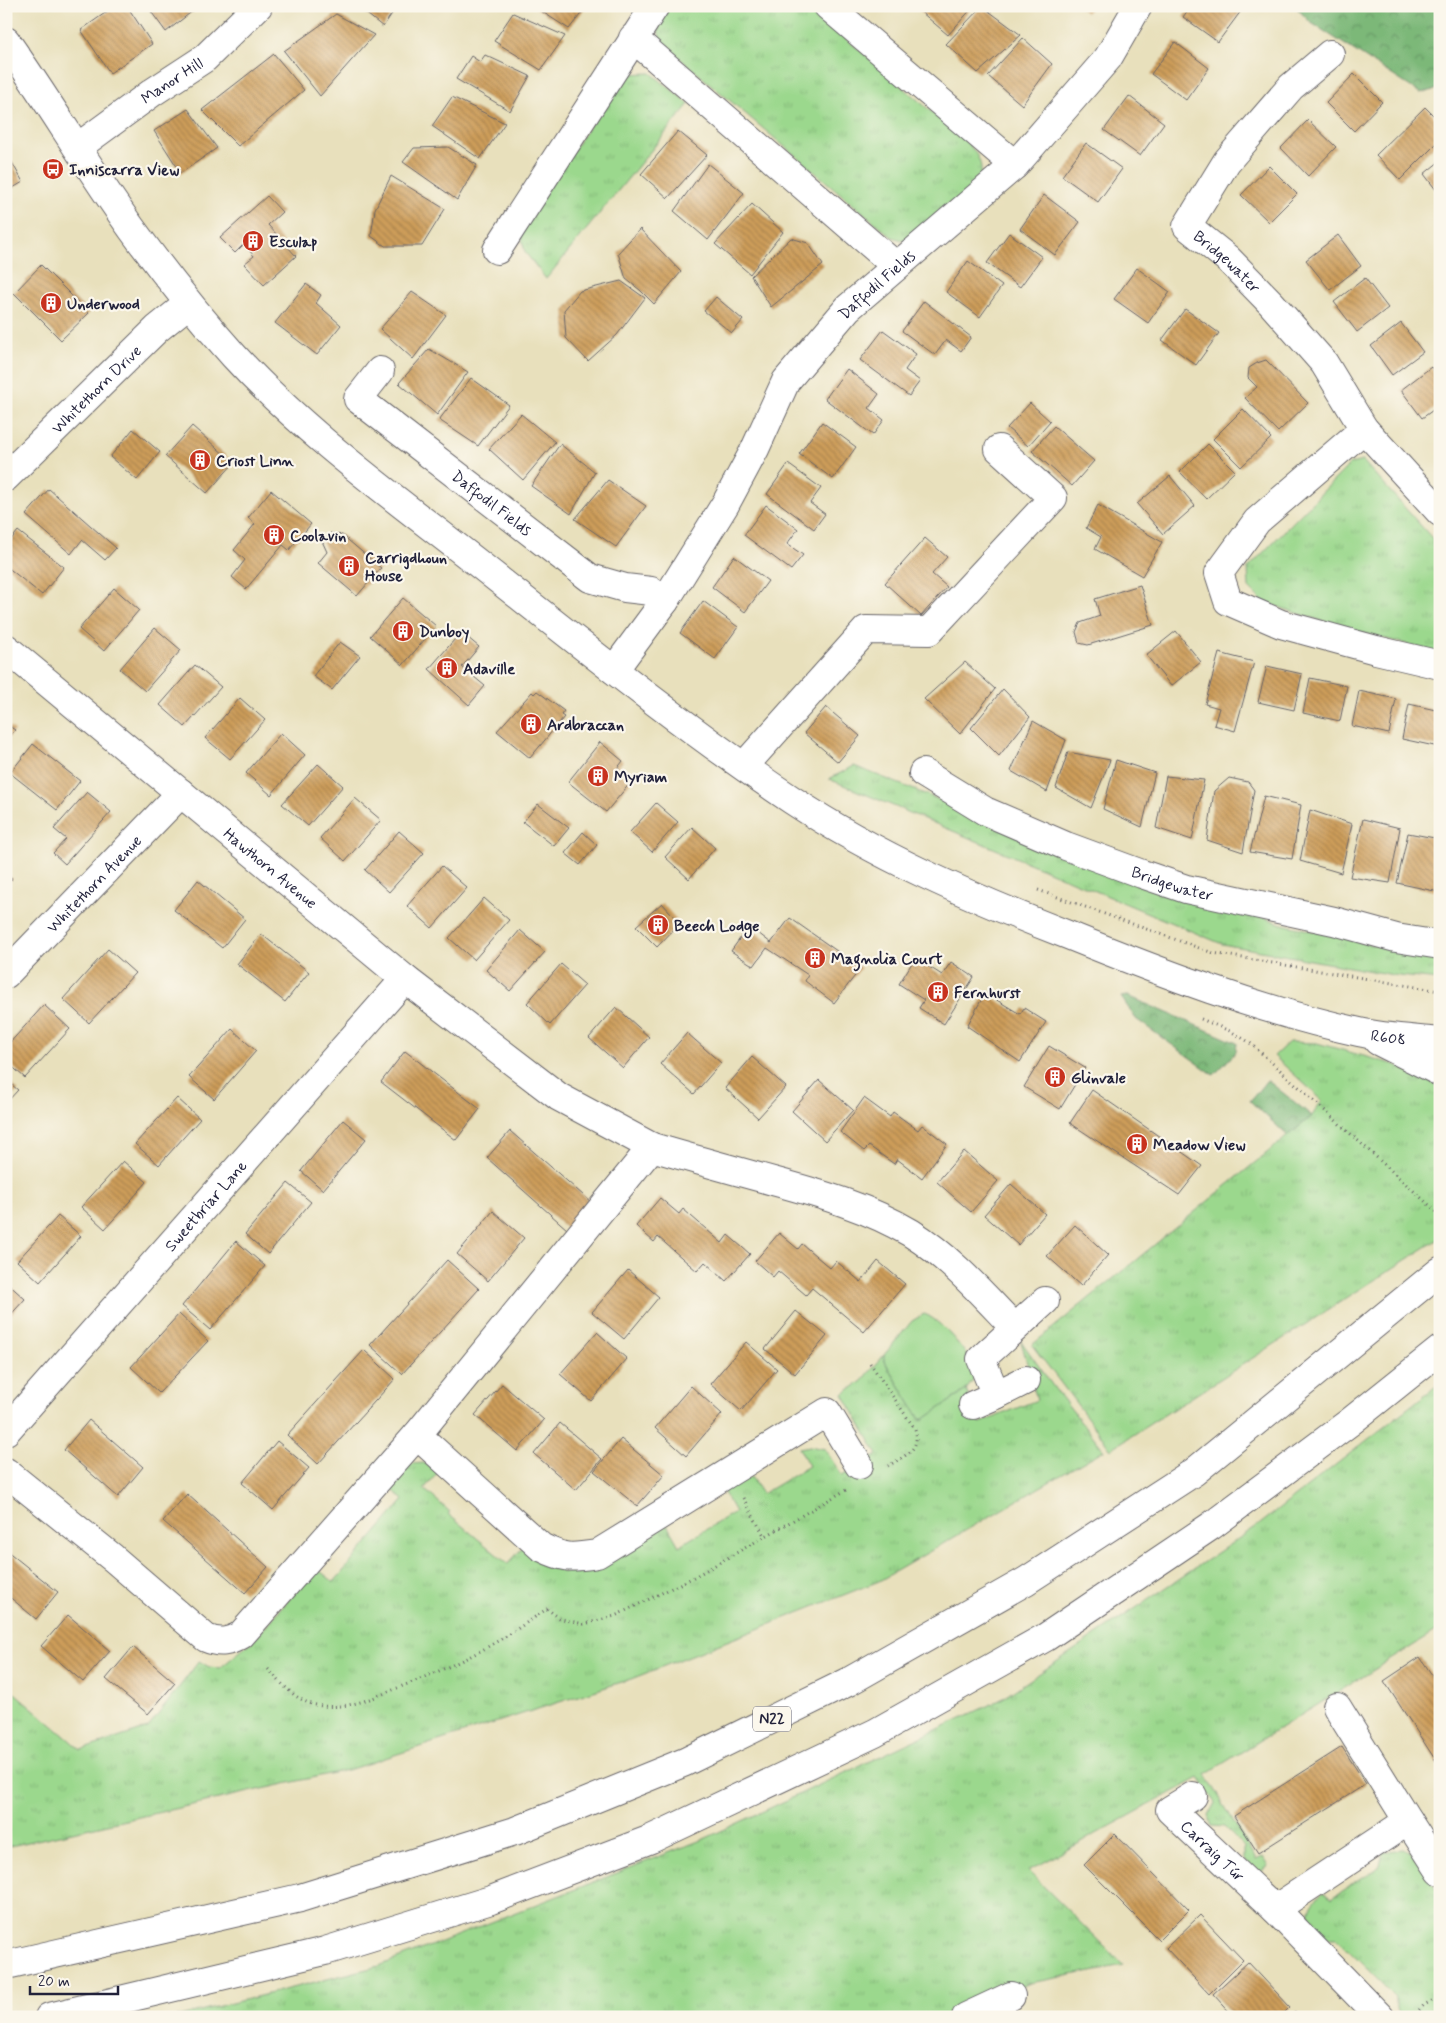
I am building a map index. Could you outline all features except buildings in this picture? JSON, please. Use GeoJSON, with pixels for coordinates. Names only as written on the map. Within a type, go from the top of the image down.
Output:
{"type":"FeatureCollection","features":[{"type":"Feature","properties":{"kind":"main road","name":"Manor Hill"},"geometry":{"type":"LineString","coordinates":[[78,147],[153,92],[205,58],[258,6]]}},
{"type":"Feature","properties":{"kind":"main road"},"geometry":{"type":"LineString","coordinates":[[497,250],[655,6]]}},
{"type":"Feature","properties":{"kind":"main road"},"geometry":{"type":"LineString","coordinates":[[828,6],[1015,165]]}},
{"type":"Feature","properties":{"kind":"main road","name":"Daffodil Fields"},"geometry":{"type":"LineString","coordinates":[[614,670],[665,601],[726,503],[755,449],[786,381],[848,308],[1015,165],[1108,58],[1138,6]]}},
{"type":"Feature","properties":{"kind":"main road"},"geometry":{"type":"LineString","coordinates":[[634,38],[896,266]]}},
{"type":"Feature","properties":{"kind":"main road","name":"R608"},"geometry":{"type":"LineString","coordinates":[[6,42],[130,227],[188,304],[237,359],[284,405],[331,446],[614,670],[744,766],[793,800],[868,846],[1013,914],[1182,980],[1294,1015],[1363,1033],[1440,1042]]}},
{"type":"Feature","properties":{"kind":"main road","name":"Bridgewater"},"geometry":{"type":"LineString","coordinates":[[1330,54],[1291,87],[1227,161],[1187,226],[1228,259],[1271,303],[1324,363],[1364,429],[1440,512]]}},
{"type":"Feature","properties":{"kind":"main road","name":"Whitethorn Drive"},"geometry":{"type":"LineString","coordinates":[[6,476],[157,329],[188,304]]}},
{"type":"Feature","properties":{"kind":"main road","name":"Daffodil Fields"},"geometry":{"type":"LineString","coordinates":[[380,372],[358,400],[590,578],[625,588],[651,592],[665,601]]}},
{"type":"Feature","properties":{"kind":"main road"},"geometry":{"type":"LineString","coordinates":[[1364,429],[1257,521],[1219,573],[1228,601],[1281,624],[1440,665]]}},
{"type":"Feature","properties":{"kind":"main road"},"geometry":{"type":"LineString","coordinates":[[744,766],[866,630],[928,631],[1053,498],[999,449]]}},
{"type":"Feature","properties":{"kind":"main road","name":"Hawthorn Avenue"},"geometry":{"type":"LineString","coordinates":[[6,648],[405,979],[576,1107],[652,1148],[814,1193],[891,1222],[925,1242],[946,1259],[1015,1328]]}},
{"type":"Feature","properties":{"kind":"main road","name":"Bridgewater"},"geometry":{"type":"LineString","coordinates":[[923,773],[985,811],[1066,846],[1186,889],[1334,921],[1396,938],[1440,945]]}},
{"type":"Feature","properties":{"kind":"main road","name":"Whitethorn Avenue"},"geometry":{"type":"LineString","coordinates":[[6,974],[180,793]]}},
{"type":"Feature","properties":{"kind":"main road","name":"Sweetbriar Lane"},"geometry":{"type":"LineString","coordinates":[[6,1430],[405,979]]}},
{"type":"Feature","properties":{"kind":"main road","name":"R608"},"geometry":{"type":"LineString","coordinates":[[1363,1033],[1440,1072]]}},
{"type":"Feature","properties":{"kind":"main road"},"geometry":{"type":"LineString","coordinates":[[6,1472],[113,1558],[206,1638],[224,1642],[232,1640],[241,1635],[417,1436],[652,1148]]}},
{"type":"Feature","properties":{"kind":"main road","name":"N22"},"geometry":{"type":"LineString","coordinates":[[6,1965],[300,1898],[515,1831],[685,1762],[848,1682],[967,1615],[1026,1581],[1186,1478],[1440,1271]]}},
{"type":"Feature","properties":{"kind":"main road"},"geometry":{"type":"LineString","coordinates":[[1026,1380],[985,1400],[981,1358],[1045,1301]]}},
{"type":"Feature","properties":{"kind":"main road"},"geometry":{"type":"LineString","coordinates":[[49,2017],[325,1952],[491,1900],[651,1839],[875,1733],[1046,1637],[1211,1526],[1350,1422],[1440,1350]]}},
{"type":"Feature","properties":{"kind":"main road"},"geometry":{"type":"LineString","coordinates":[[417,1436],[541,1547],[556,1554],[572,1558],[597,1554],[827,1412],[863,1474]]}},
{"type":"Feature","properties":{"kind":"main road"},"geometry":{"type":"LineString","coordinates":[[1337,1707],[1440,1871]]}},
{"type":"Feature","properties":{"kind":"main road","name":"Carraig Túr"},"geometry":{"type":"LineString","coordinates":[[1193,1796],[1170,1810],[1275,1909],[1380,2017]]}},
{"type":"Feature","properties":{"kind":"main road"},"geometry":{"type":"LineString","coordinates":[[1275,1909],[1408,1821]]}},
{"type":"Feature","properties":{"kind":"main road"},"geometry":{"type":"LineString","coordinates":[[966,2017],[1011,1996]]}},
{"type":"Feature","properties":{"kind":"path"},"geometry":{"type":"LineString","coordinates":[[1029,886],[1213,953],[1440,991]]}},
{"type":"Feature","properties":{"kind":"path"},"geometry":{"type":"LineString","coordinates":[[1199,1018],[1232,1032],[1249,1042],[1438,1213]]}},
{"type":"Feature","properties":{"kind":"path"},"geometry":{"type":"LineString","coordinates":[[268,1669],[290,1692],[306,1702],[316,1705],[335,1706],[358,1704],[423,1678],[497,1642],[547,1609],[561,1619],[584,1624],[615,1616],[696,1576],[765,1537],[863,1474],[907,1454],[915,1446],[918,1438],[915,1429],[870,1363]]}},
{"type":"Feature","properties":{"kind":"path"},"geometry":{"type":"LineString","coordinates":[[740,1494],[765,1537]]}},
{"type":"Feature","properties":{"kind":"path"},"geometry":{"type":"LineString","coordinates":[[1412,2017],[1424,2005],[1440,1997]]}},
{"type":"Feature","properties":{"kind":"green space"},"geometry":{"type":"Polygon","coordinates":[[[669,6],[808,6],[968,143],[979,160],[981,180],[916,238],[905,241],[892,237],[665,46],[660,36],[659,26],[669,6]]]}},
{"type":"Feature","properties":{"kind":"green space"},"geometry":{"type":"Polygon","coordinates":[[[1295,6],[1440,6],[1440,89],[1420,93],[1310,22],[1295,6]]]}},
{"type":"Feature","properties":{"kind":"green space"},"geometry":{"type":"Polygon","coordinates":[[[651,73],[689,104],[546,279],[525,252],[520,230],[624,74],[651,73]]]}},
{"type":"Feature","properties":{"kind":"green space"},"geometry":{"type":"Polygon","coordinates":[[[1363,461],[1440,547],[1440,653],[1344,628],[1263,602],[1249,588],[1248,568],[1350,464],[1363,461]]]}},
{"type":"Feature","properties":{"kind":"green space"},"geometry":{"type":"Polygon","coordinates":[[[854,766],[965,810],[1282,924],[1440,960],[1440,980],[1399,976],[1222,944],[829,779],[854,766]]]}},
{"type":"Feature","properties":{"kind":"green space"},"geometry":{"type":"Polygon","coordinates":[[[1128,996],[1237,1043],[1236,1052],[1214,1075],[1136,1019],[1121,997],[1128,996]]]}},
{"type":"Feature","properties":{"kind":"green space"},"geometry":{"type":"Polygon","coordinates":[[[1289,1042],[1317,1043],[1396,1065],[1440,1086],[1440,1238],[1111,1449],[1032,1345],[1312,1116],[1322,1100],[1274,1056],[1289,1042]]]}},
{"type":"Feature","properties":{"kind":"green space"},"geometry":{"type":"Polygon","coordinates":[[[1267,1080],[1312,1116],[1288,1136],[1250,1101],[1267,1080]]]}},
{"type":"Feature","properties":{"kind":"green space"},"geometry":{"type":"Polygon","coordinates":[[[924,1314],[937,1322],[959,1344],[973,1366],[975,1378],[966,1390],[924,1419],[920,1419],[884,1360],[884,1355],[912,1321],[924,1314]]]}},
{"type":"Feature","properties":{"kind":"green space"},"geometry":{"type":"Polygon","coordinates":[[[1021,1341],[1055,1389],[1104,1450],[879,1581],[631,1679],[351,1769],[6,1847],[6,1692],[9,1688],[81,1750],[148,1728],[199,1661],[209,1667],[220,1668],[255,1639],[316,1568],[334,1582],[404,1500],[387,1485],[409,1464],[424,1463],[439,1471],[424,1489],[450,1512],[448,1514],[508,1564],[524,1546],[547,1564],[562,1572],[577,1573],[593,1570],[667,1525],[679,1546],[735,1512],[723,1491],[751,1477],[762,1494],[809,1466],[799,1448],[810,1446],[825,1449],[842,1476],[878,1455],[843,1394],[862,1381],[884,1355],[886,1364],[920,1419],[924,1419],[966,1390],[980,1423],[1037,1400],[1021,1341]]]}},
{"type":"Feature","properties":{"kind":"green space"},"geometry":{"type":"Polygon","coordinates":[[[1440,1383],[1440,1629],[1206,1774],[1256,1860],[1263,1857],[1269,1866],[1259,1873],[1244,1860],[1244,1847],[1224,1827],[1212,1826],[1208,1816],[1215,1803],[1199,1778],[1028,1871],[1123,1965],[1030,1983],[943,2017],[176,2017],[379,1966],[704,1839],[1000,1700],[1260,1524],[1440,1383]]]}},
{"type":"Feature","properties":{"kind":"green space"},"geometry":{"type":"Polygon","coordinates":[[[1403,1849],[1419,1862],[1440,1892],[1440,2017],[1402,2017],[1396,2009],[1396,1998],[1336,1938],[1321,1938],[1310,1919],[1309,1909],[1311,1904],[1322,1893],[1332,1898],[1380,1866],[1383,1852],[1403,1849]]]}},
{"type":"Feature","properties":{"kind":"place","name":"Inniscarra View"},"geometry":{"type":"Point","coordinates":[53,169]}},
{"type":"Feature","properties":{"kind":"place","name":"Esculap"},"geometry":{"type":"Point","coordinates":[253,241]}},
{"type":"Feature","properties":{"kind":"place","name":"Underwood"},"geometry":{"type":"Point","coordinates":[51,303]}},
{"type":"Feature","properties":{"kind":"place","name":"Criost Linn"},"geometry":{"type":"Point","coordinates":[200,460]}},
{"type":"Feature","properties":{"kind":"place","name":"Coolavin"},"geometry":{"type":"Point","coordinates":[274,535]}},
{"type":"Feature","properties":{"kind":"place","name":"Carrigdhoun House"},"geometry":{"type":"Point","coordinates":[349,566]}},
{"type":"Feature","properties":{"kind":"place","name":"Dunboy"},"geometry":{"type":"Point","coordinates":[403,631]}},
{"type":"Feature","properties":{"kind":"place","name":"Adaville"},"geometry":{"type":"Point","coordinates":[447,668]}},
{"type":"Feature","properties":{"kind":"place","name":"Ardbraccan"},"geometry":{"type":"Point","coordinates":[531,724]}},
{"type":"Feature","properties":{"kind":"place","name":"Myriam"},"geometry":{"type":"Point","coordinates":[598,776]}},
{"type":"Feature","properties":{"kind":"place","name":"Beech Lodge"},"geometry":{"type":"Point","coordinates":[658,925]}},
{"type":"Feature","properties":{"kind":"place","name":"Magnolia Court"},"geometry":{"type":"Point","coordinates":[815,958]}},
{"type":"Feature","properties":{"kind":"place","name":"Fernhurst"},"geometry":{"type":"Point","coordinates":[938,992]}},
{"type":"Feature","properties":{"kind":"place","name":"Glinvale"},"geometry":{"type":"Point","coordinates":[1055,1077]}},
{"type":"Feature","properties":{"kind":"place","name":"Meadow View"},"geometry":{"type":"Point","coordinates":[1137,1144]}}]}
